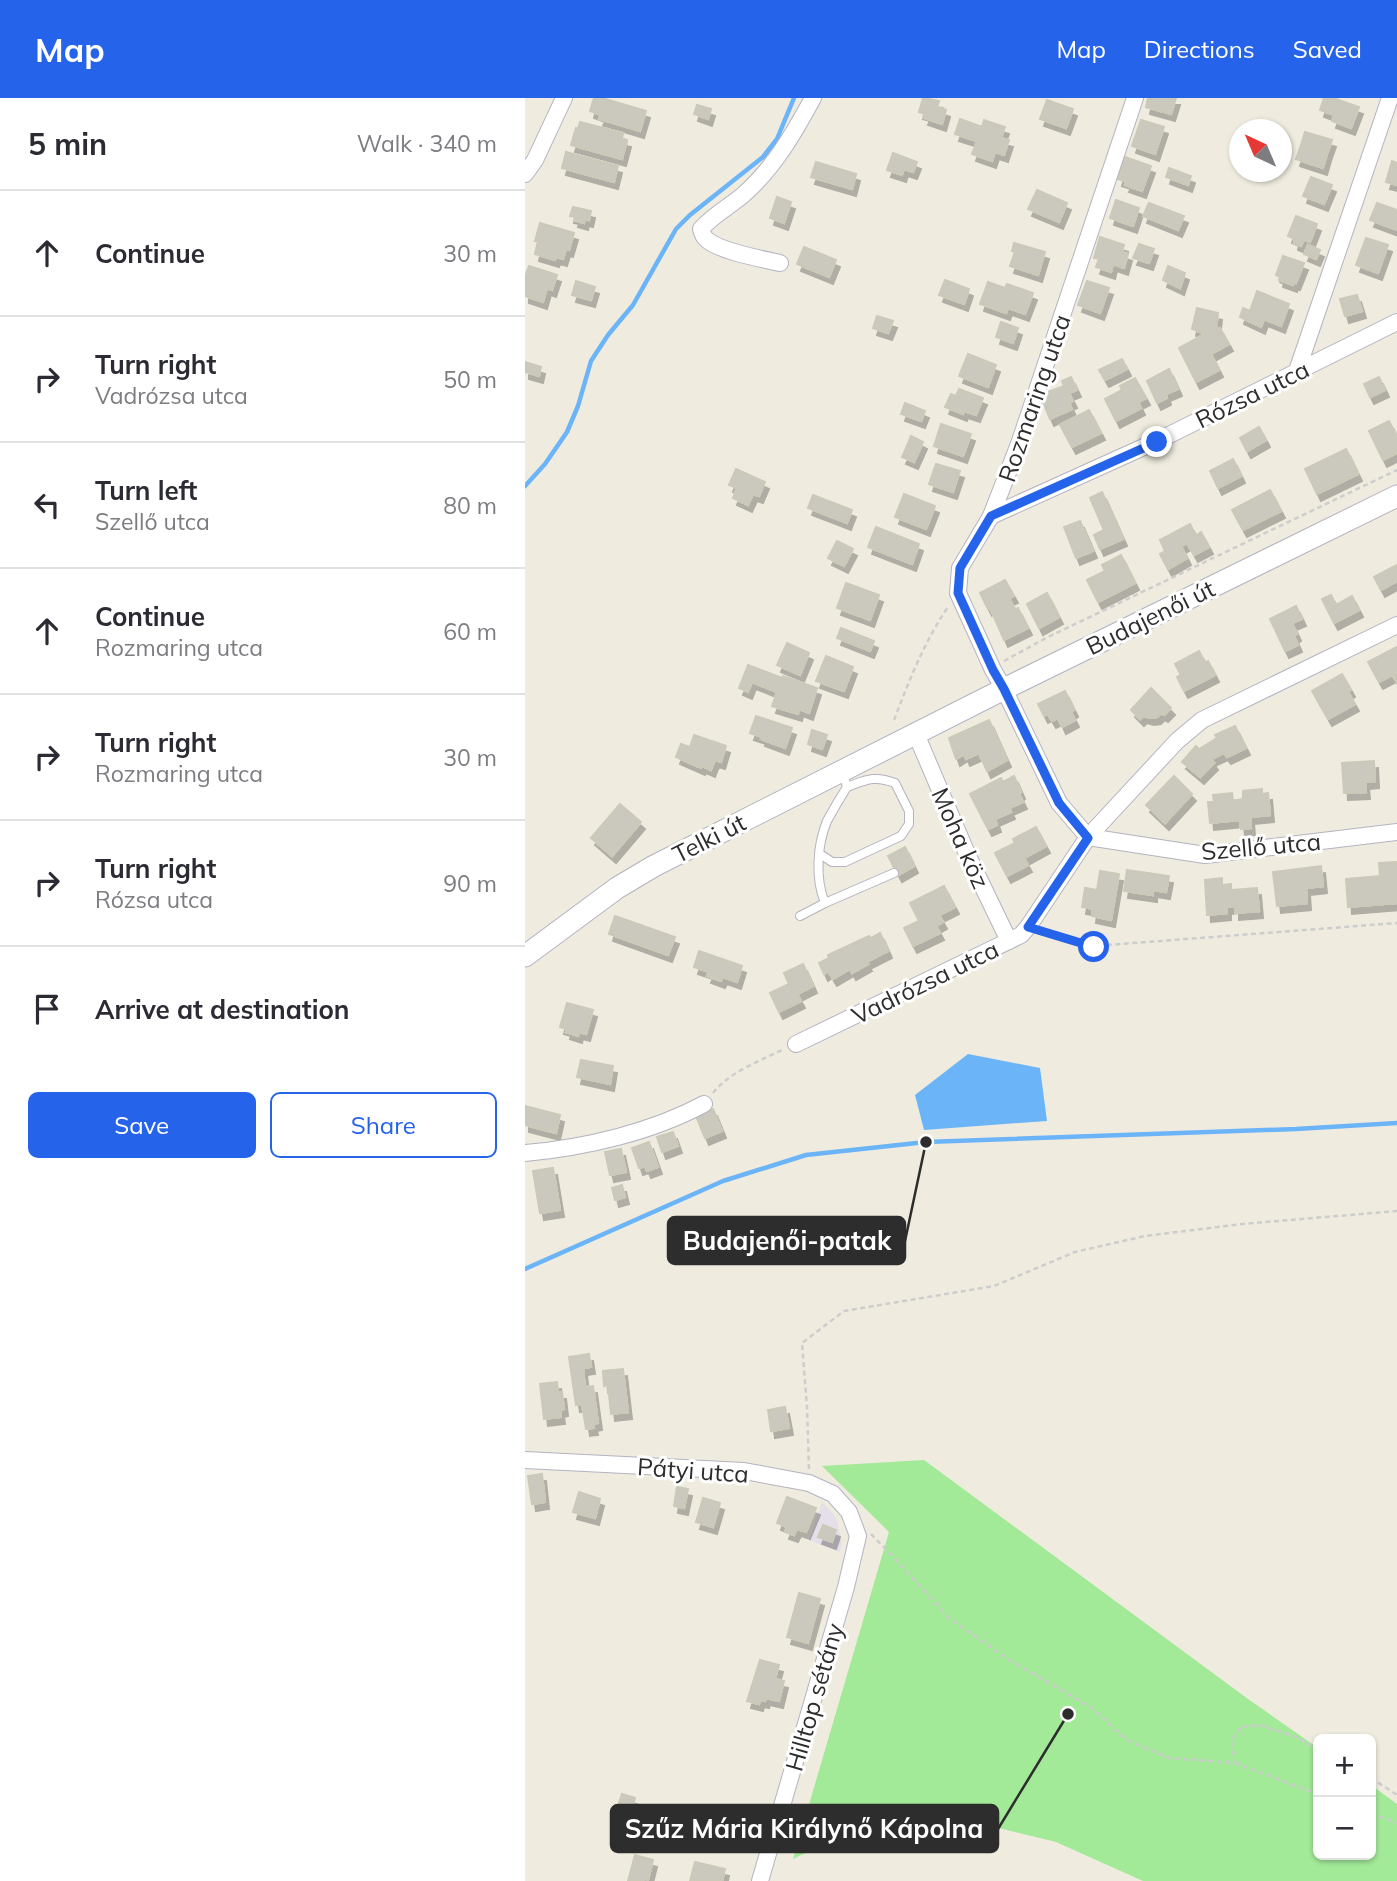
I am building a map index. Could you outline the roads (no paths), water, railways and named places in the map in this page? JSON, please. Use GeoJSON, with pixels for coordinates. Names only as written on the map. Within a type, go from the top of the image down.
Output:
{"type":"FeatureCollection","features":[{"type":"Feature","properties":{"kind":"main road","name":"Budajenői út"},"geometry":{"type":"LineString","coordinates":[[910,737],[1397,496]]}},
{"type":"Feature","properties":{"kind":"main road","name":"Telki út"},"geometry":{"type":"LineString","coordinates":[[525,956],[595,903],[653,866],[844,779],[910,737]]}},
{"type":"Feature","properties":{"kind":"street"},"geometry":{"type":"LineString","coordinates":[[525,174],[535,160],[564,98]]}},
{"type":"Feature","properties":{"kind":"street"},"geometry":{"type":"LineString","coordinates":[[780,263],[736,253],[712,244],[704,238],[701,229],[743,195],[770,168],[813,98]]}},
{"type":"Feature","properties":{"kind":"street","name":"Rozmaring utca"},"geometry":{"type":"LineString","coordinates":[[1004,689],[958,593],[960,568],[991,516],[1019,444],[1135,98]]}},
{"type":"Feature","properties":{"kind":"street"},"geometry":{"type":"LineString","coordinates":[[1297,371],[1389,98]]}},
{"type":"Feature","properties":{"kind":"street","name":"Rózsa utca"},"geometry":{"type":"LineString","coordinates":[[991,516],[1157,442],[1397,322]]}},
{"type":"Feature","properties":{"kind":"street","name":"Vadrózsa utca"},"geometry":{"type":"LineString","coordinates":[[796,1044],[1021,935],[1088,838],[1177,741],[1202,720],[1397,625]]}},
{"type":"Feature","properties":{"kind":"street"},"geometry":{"type":"LineString","coordinates":[[1004,689],[1059,803],[1088,838]]}},
{"type":"Feature","properties":{"kind":"street","name":"Moha köz"},"geometry":{"type":"LineString","coordinates":[[910,737],[1009,941]]}},
{"type":"Feature","properties":{"kind":"street","name":"Szellő utca"},"geometry":{"type":"LineString","coordinates":[[1088,838],[1206,855],[1397,832]]}},
{"type":"Feature","properties":{"kind":"street"},"geometry":{"type":"LineString","coordinates":[[525,1153],[559,1150],[647,1129],[680,1117],[704,1104]]}},
{"type":"Feature","properties":{"kind":"street","name":"Pátyi utca"},"geometry":{"type":"LineString","coordinates":[[525,1460],[744,1471],[809,1483],[833,1494],[849,1512]]}},
{"type":"Feature","properties":{"kind":"street","name":"Hilltop sétány"},"geometry":{"type":"LineString","coordinates":[[760,1881],[846,1587],[857,1536],[849,1512]]}},
{"type":"Feature","properties":{"kind":"lane"},"geometry":{"type":"LineString","coordinates":[[820,854],[832,862],[845,862],[901,836],[909,824],[909,811],[895,783],[883,779],[844,779],[820,844],[820,854],[820,891],[825,903]]}},
{"type":"Feature","properties":{"kind":"lane"},"geometry":{"type":"LineString","coordinates":[[800,916],[894,873]]}},
{"type":"Feature","properties":{"kind":"water"},"geometry":{"type":"Polygon","coordinates":[[[968,1054],[1040,1068],[1047,1121],[924,1130],[915,1095],[968,1054]]]}},
{"type":"Feature","properties":{"kind":"waterway"},"geometry":{"type":"LineString","coordinates":[[525,486],[545,464],[567,432],[591,361],[633,305],[676,229],[763,157],[777,139],[794,98]]}},
{"type":"Feature","properties":{"kind":"waterway"},"geometry":{"type":"LineString","coordinates":[[525,1269],[723,1181],[806,1155],[926,1142],[1397,1123]]}},
{"type":"Feature","properties":{"kind":"place","name":"Budajenői-patak"},"geometry":{"type":"Point","coordinates":[926,1142]}},
{"type":"Feature","properties":{"kind":"place","name":"Szűz Mária Királynő Kápolna"},"geometry":{"type":"Point","coordinates":[1068,1714]}}]}
